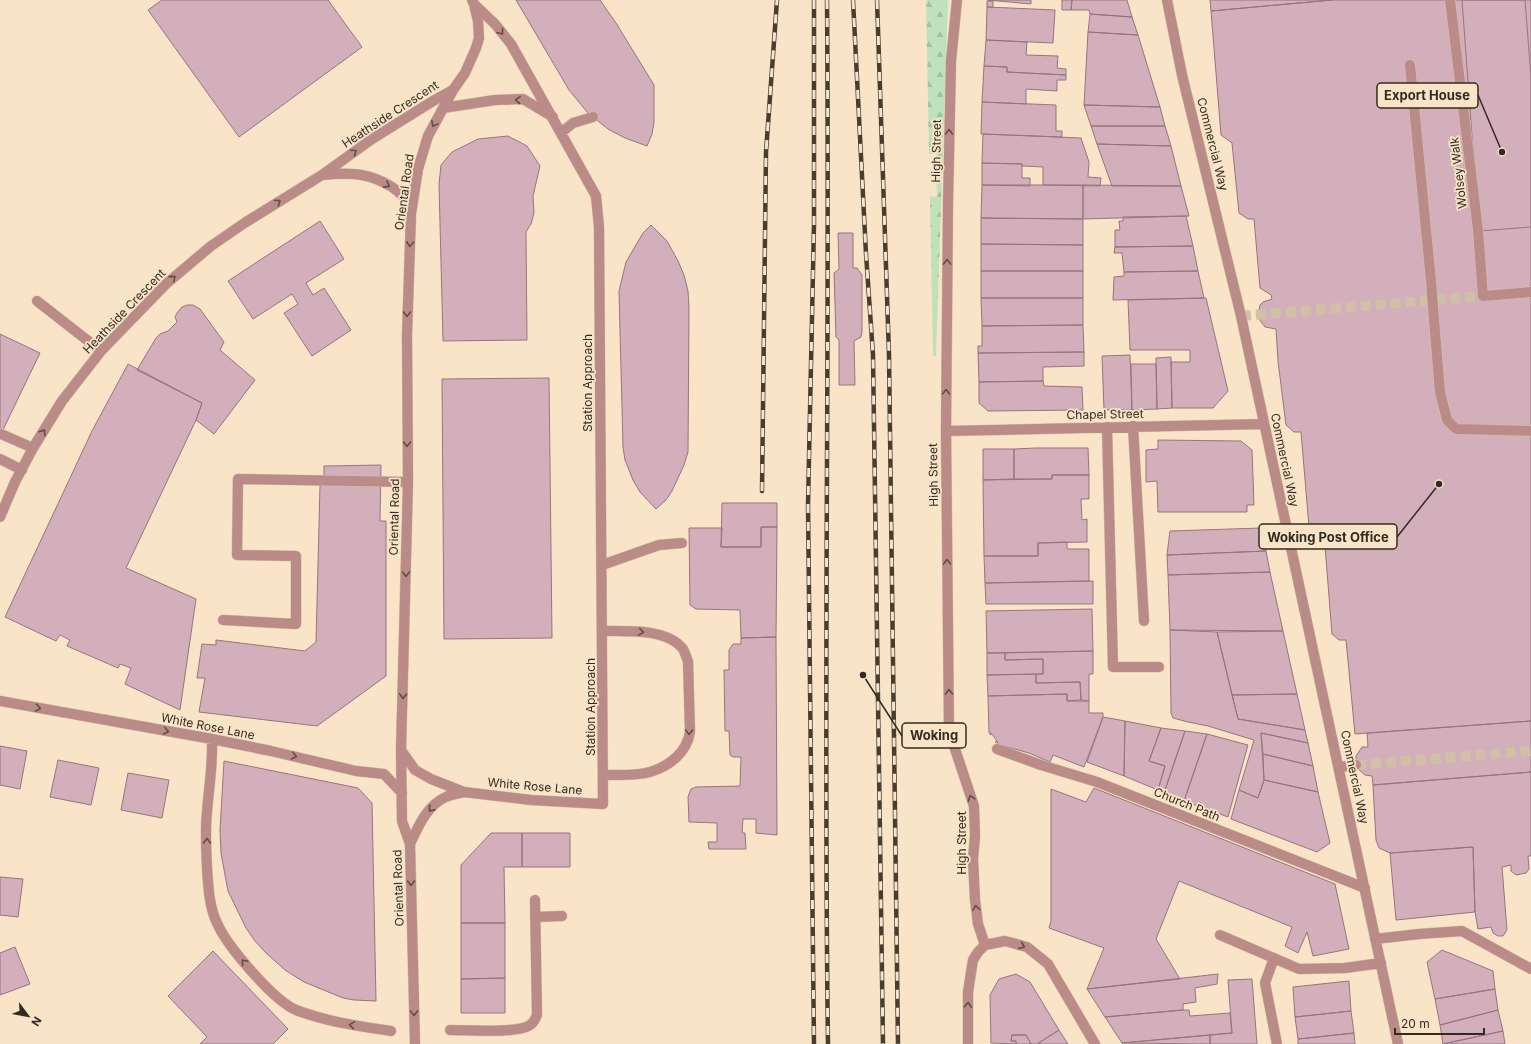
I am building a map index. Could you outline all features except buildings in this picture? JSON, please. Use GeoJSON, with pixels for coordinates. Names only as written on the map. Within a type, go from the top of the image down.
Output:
{"type":"FeatureCollection","features":[{"type":"Feature","properties":{"kind":"street","name":"High Street"},"geometry":{"type":"LineString","coordinates":[[957,0],[951,61],[948,203],[946,431],[949,731],[974,806],[975,836],[973,859],[975,900],[978,924],[985,945]]}},
{"type":"Feature","properties":{"kind":"street","name":"Commercial Way"},"geometry":{"type":"LineString","coordinates":[[1167,0],[1182,76],[1241,316],[1340,767],[1398,1044]]}},
{"type":"Feature","properties":{"kind":"street","name":"Wolsey Walk"},"geometry":{"type":"LineString","coordinates":[[1450,0],[1478,230],[1483,296],[1531,292]]}},
{"type":"Feature","properties":{"kind":"street","name":"Oriental Road"},"geometry":{"type":"LineString","coordinates":[[414,1044],[410,844],[402,821],[401,750],[408,482],[407,328],[411,214],[418,169],[428,136],[453,90],[465,73],[479,38],[478,21],[473,2]]}},
{"type":"Feature","properties":{"kind":"street","name":"Station Approach"},"geometry":{"type":"LineString","coordinates":[[473,2],[495,24],[511,44],[562,132],[596,196],[599,211],[603,804]]}},
{"type":"Feature","properties":{"kind":"street"},"geometry":{"type":"LineString","coordinates":[[1410,65],[1440,392],[1447,420],[1456,430],[1531,431]]}},
{"type":"Feature","properties":{"kind":"street","name":"Heathside Crescent"},"geometry":{"type":"LineString","coordinates":[[0,517],[15,482],[33,448],[62,401],[101,351],[166,284],[211,246],[246,222],[322,175],[372,139],[453,90]]}},
{"type":"Feature","properties":{"kind":"street"},"geometry":{"type":"LineString","coordinates":[[443,108],[495,100],[523,99],[553,117]]}},
{"type":"Feature","properties":{"kind":"street"},"geometry":{"type":"LineString","coordinates":[[562,132],[573,124],[593,117]]}},
{"type":"Feature","properties":{"kind":"street","name":"Heathside Crescent"},"geometry":{"type":"LineString","coordinates":[[322,175],[354,174],[379,181],[390,186],[400,194],[407,202],[411,214]]}},
{"type":"Feature","properties":{"kind":"street"},"geometry":{"type":"LineString","coordinates":[[37,302],[101,351]]}},
{"type":"Feature","properties":{"kind":"street","name":"Chapel Street"},"geometry":{"type":"LineString","coordinates":[[946,431],[1264,424]]}},
{"type":"Feature","properties":{"kind":"street"},"geometry":{"type":"LineString","coordinates":[[1133,426],[1144,621]]}},
{"type":"Feature","properties":{"kind":"street"},"geometry":{"type":"LineString","coordinates":[[1107,427],[1113,667],[1159,667]]}},
{"type":"Feature","properties":{"kind":"street"},"geometry":{"type":"LineString","coordinates":[[1,434],[33,448]]}},
{"type":"Feature","properties":{"kind":"street"},"geometry":{"type":"LineString","coordinates":[[0,459],[22,470]]}},
{"type":"Feature","properties":{"kind":"street"},"geometry":{"type":"LineString","coordinates":[[223,620],[296,624],[296,556],[237,555],[238,479],[408,482]]}},
{"type":"Feature","properties":{"kind":"street"},"geometry":{"type":"LineString","coordinates":[[602,565],[624,556],[660,545],[682,543]]}},
{"type":"Feature","properties":{"kind":"street"},"geometry":{"type":"LineString","coordinates":[[602,631],[637,631],[667,637],[683,650],[688,661],[690,732],[686,746],[681,753],[667,764],[650,772],[603,775]]}},
{"type":"Feature","properties":{"kind":"street","name":"White Rose Lane"},"geometry":{"type":"LineString","coordinates":[[0,701],[212,739],[356,771],[384,774],[402,793]]}},
{"type":"Feature","properties":{"kind":"street"},"geometry":{"type":"LineString","coordinates":[[212,739],[213,758],[206,813],[207,868],[211,904],[216,923],[226,939],[262,981],[278,997],[295,1009],[331,1022],[391,1031]]}},
{"type":"Feature","properties":{"kind":"street","name":"Church Path"},"geometry":{"type":"LineString","coordinates":[[997,749],[1041,765],[1097,782],[1365,888]]}},
{"type":"Feature","properties":{"kind":"street","name":"White Rose Lane"},"geometry":{"type":"LineString","coordinates":[[401,750],[415,770],[431,779],[464,792],[531,800],[603,804]]}},
{"type":"Feature","properties":{"kind":"street"},"geometry":{"type":"LineString","coordinates":[[1340,767],[1356,765]]}},
{"type":"Feature","properties":{"kind":"street","name":"White Rose Lane"},"geometry":{"type":"LineString","coordinates":[[410,844],[419,824],[438,802],[446,797],[464,792]]}},
{"type":"Feature","properties":{"kind":"street"},"geometry":{"type":"LineString","coordinates":[[450,1030],[514,1030],[531,1025],[535,1020],[535,900]]}},
{"type":"Feature","properties":{"kind":"street"},"geometry":{"type":"LineString","coordinates":[[535,917],[562,916]]}},
{"type":"Feature","properties":{"kind":"street"},"geometry":{"type":"LineString","coordinates":[[1375,939],[1462,931],[1531,969]]}},
{"type":"Feature","properties":{"kind":"street"},"geometry":{"type":"LineString","coordinates":[[1220,935],[1299,969],[1345,968],[1381,963]]}},
{"type":"Feature","properties":{"kind":"street"},"geometry":{"type":"LineString","coordinates":[[968,1044],[968,992],[973,960],[985,945],[1005,941],[1017,943],[1037,954],[1048,964],[1095,1044]]}},
{"type":"Feature","properties":{"kind":"street"},"geometry":{"type":"LineString","coordinates":[[1274,958],[1265,983],[1277,1044]]}},
{"type":"Feature","properties":{"kind":"green space"},"geometry":{"type":"Polygon","coordinates":[[[926,0],[948,0],[936,356],[933,356],[930,196],[937,197],[936,154],[929,154],[926,0]]]}},
{"type":"Feature","properties":{"kind":"tunnel"},"geometry":{"type":"LineString","coordinates":[[1241,316],[1483,296]]}},
{"type":"Feature","properties":{"kind":"tunnel"},"geometry":{"type":"LineString","coordinates":[[1356,765],[1531,751]]}},
{"type":"Feature","properties":{"kind":"railway"},"geometry":{"type":"LineString","coordinates":[[762,491],[766,152],[777,0]]}},
{"type":"Feature","properties":{"kind":"railway"},"geometry":{"type":"LineString","coordinates":[[814,0],[814,224],[808,505],[814,1044]]}},
{"type":"Feature","properties":{"kind":"railway"},"geometry":{"type":"LineString","coordinates":[[827,0],[828,261],[826,783],[828,1044]]}},
{"type":"Feature","properties":{"kind":"railway"},"geometry":{"type":"LineString","coordinates":[[853,0],[866,254],[873,355],[883,1044]]}},
{"type":"Feature","properties":{"kind":"railway"},"geometry":{"type":"LineString","coordinates":[[877,0],[889,355],[898,1044]]}},
{"type":"Feature","properties":{"kind":"place","name":"Export House"},"geometry":{"type":"Point","coordinates":[1502,152]}},
{"type":"Feature","properties":{"kind":"place","name":"Woking Post Office"},"geometry":{"type":"Point","coordinates":[1439,484]}},
{"type":"Feature","properties":{"kind":"place","name":"Woking"},"geometry":{"type":"Point","coordinates":[863,675]}}]}
